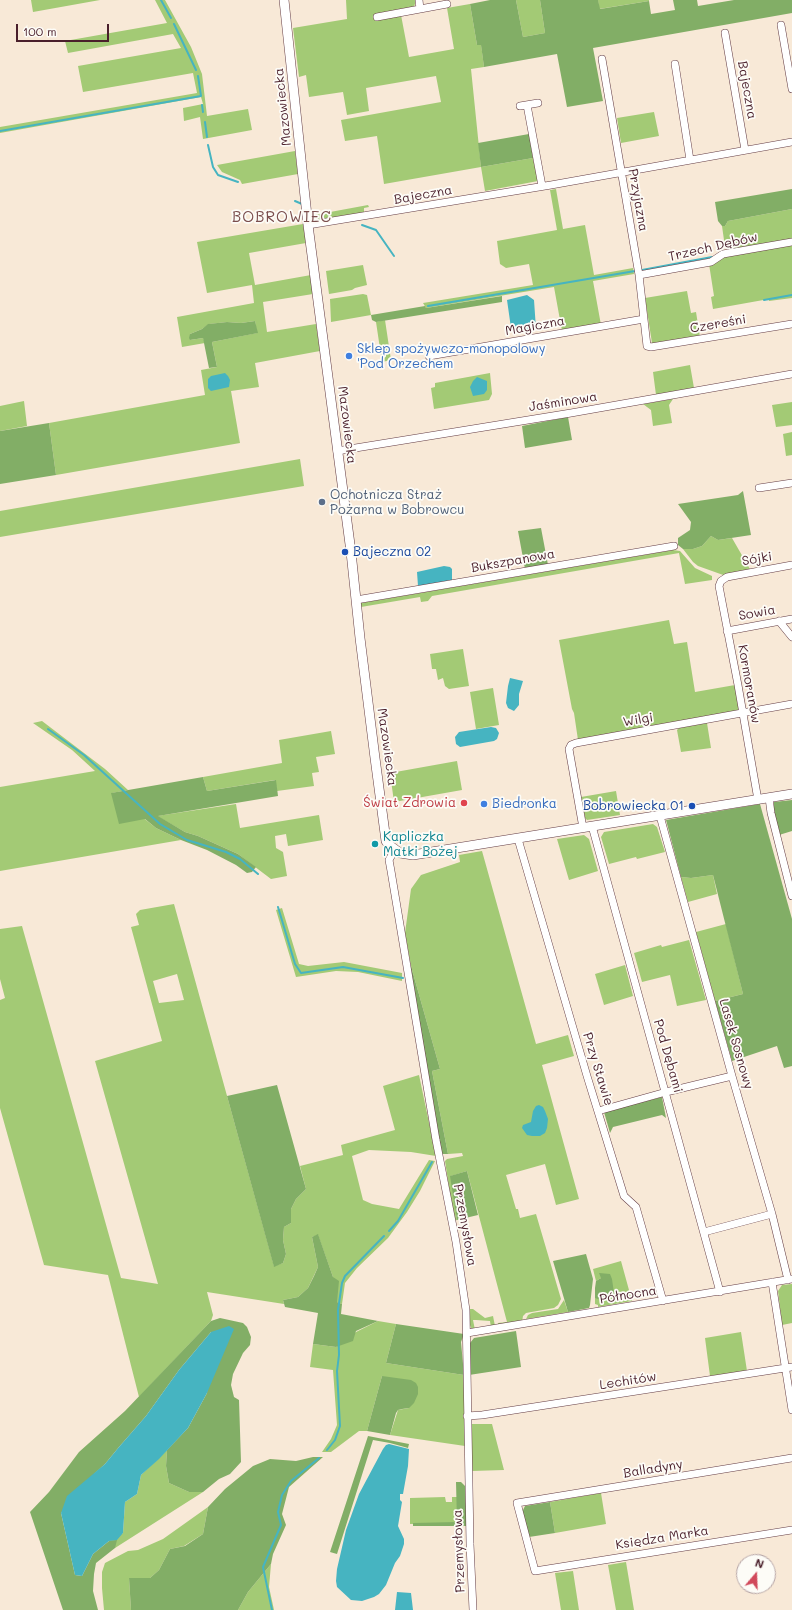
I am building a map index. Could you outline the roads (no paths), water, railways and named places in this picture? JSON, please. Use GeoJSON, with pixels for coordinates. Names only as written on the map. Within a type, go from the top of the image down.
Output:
{"type":"FeatureCollection","features":[{"type":"Feature","properties":{"kind":"street","name":"Mazowiecka"},"geometry":{"type":"LineString","coordinates":[[284,0],[308,225],[386,841],[394,850]]}},
{"type":"Feature","properties":{"kind":"street"},"geometry":{"type":"LineString","coordinates":[[419,0],[420,9]]}},
{"type":"Feature","properties":{"kind":"street"},"geometry":{"type":"LineString","coordinates":[[377,17],[447,4]]}},
{"type":"Feature","properties":{"kind":"street"},"geometry":{"type":"LineString","coordinates":[[781,25],[792,89]]}},
{"type":"Feature","properties":{"kind":"street","name":"Bajeczna"},"geometry":{"type":"LineString","coordinates":[[725,33],[746,150]]}},
{"type":"Feature","properties":{"kind":"street","name":"Przyjazna"},"geometry":{"type":"LineString","coordinates":[[602,58],[639,275],[647,346]]}},
{"type":"Feature","properties":{"kind":"street"},"geometry":{"type":"LineString","coordinates":[[674,64],[690,160]]}},
{"type":"Feature","properties":{"kind":"street"},"geometry":{"type":"LineString","coordinates":[[538,103],[524,106],[542,186]]}},
{"type":"Feature","properties":{"kind":"street","name":"Bajeczna"},"geometry":{"type":"LineString","coordinates":[[308,225],[388,213],[792,142]]}},
{"type":"Feature","properties":{"kind":"street","name":"Trzech Dębów"},"geometry":{"type":"LineString","coordinates":[[639,275],[711,262],[723,254],[792,242]]}},
{"type":"Feature","properties":{"kind":"street","name":"Magiczna"},"geometry":{"type":"LineString","coordinates":[[429,356],[644,319]]}},
{"type":"Feature","properties":{"kind":"street","name":"Czereśni"},"geometry":{"type":"LineString","coordinates":[[647,346],[651,347],[792,324]]}},
{"type":"Feature","properties":{"kind":"street","name":"Jaśminowa"},"geometry":{"type":"LineString","coordinates":[[337,451],[564,414],[792,374]]}},
{"type":"Feature","properties":{"kind":"street"},"geometry":{"type":"LineString","coordinates":[[759,488],[792,483]]}},
{"type":"Feature","properties":{"kind":"street","name":"Bukszpanowa"},"geometry":{"type":"LineString","coordinates":[[356,600],[674,546]]}},
{"type":"Feature","properties":{"kind":"street","name":"Sójki"},"geometry":{"type":"LineString","coordinates":[[727,577],[792,566]]}},
{"type":"Feature","properties":{"kind":"street","name":"Kormoranów"},"geometry":{"type":"LineString","coordinates":[[727,577],[721,581],[719,586],[758,800]]}},
{"type":"Feature","properties":{"kind":"street","name":"Sowia"},"geometry":{"type":"LineString","coordinates":[[727,631],[792,619]]}},
{"type":"Feature","properties":{"kind":"street"},"geometry":{"type":"LineString","coordinates":[[779,621],[792,637]]}},
{"type":"Feature","properties":{"kind":"street","name":"Wilgi"},"geometry":{"type":"LineString","coordinates":[[582,828],[569,749],[571,745],[792,704]]}},
{"type":"Feature","properties":{"kind":"street"},"geometry":{"type":"LineString","coordinates":[[394,850],[405,855],[413,856],[792,794]]}},
{"type":"Feature","properties":{"kind":"street"},"geometry":{"type":"LineString","coordinates":[[769,798],[771,813],[792,896]]}},
{"type":"Feature","properties":{"kind":"street","name":"Lasek Sosnowy"},"geometry":{"type":"LineString","coordinates":[[660,816],[790,1279]]}},
{"type":"Feature","properties":{"kind":"street","name":"Pod Dębami"},"geometry":{"type":"LineString","coordinates":[[592,826],[720,1292]]}},
{"type":"Feature","properties":{"kind":"street","name":"Przy Stawie"},"geometry":{"type":"LineString","coordinates":[[518,839],[624,1196],[636,1207],[663,1301]]}},
{"type":"Feature","properties":{"kind":"street","name":"Przemysłowa"},"geometry":{"type":"LineString","coordinates":[[394,850],[389,860],[436,1140],[463,1287],[467,1334],[467,1416],[473,1610]]}},
{"type":"Feature","properties":{"kind":"street"},"geometry":{"type":"LineString","coordinates":[[598,1111],[732,1076]]}},
{"type":"Feature","properties":{"kind":"street"},"geometry":{"type":"LineString","coordinates":[[704,1232],[772,1214]]}},
{"type":"Feature","properties":{"kind":"street","name":"Północna"},"geometry":{"type":"LineString","coordinates":[[467,1334],[790,1279]]}},
{"type":"Feature","properties":{"kind":"street"},"geometry":{"type":"LineString","coordinates":[[772,1282],[789,1368],[792,1410]]}},
{"type":"Feature","properties":{"kind":"street","name":"Lechitów"},"geometry":{"type":"LineString","coordinates":[[467,1416],[490,1414],[789,1368]]}},
{"type":"Feature","properties":{"kind":"street","name":"Balladyny"},"geometry":{"type":"LineString","coordinates":[[535,1571],[517,1502],[792,1458]]}},
{"type":"Feature","properties":{"kind":"street","name":"Księdza Marka"},"geometry":{"type":"LineString","coordinates":[[535,1571],[792,1530]]}},
{"type":"Feature","properties":{"kind":"water"},"geometry":{"type":"Polygon","coordinates":[[[527,295],[534,300],[536,329],[517,333],[511,328],[507,300],[527,295]]]}},
{"type":"Feature","properties":{"kind":"water"},"geometry":{"type":"Polygon","coordinates":[[[225,373],[230,380],[229,387],[211,391],[208,388],[208,379],[211,376],[225,373]]]}},
{"type":"Feature","properties":{"kind":"water"},"geometry":{"type":"Polygon","coordinates":[[[477,377],[487,381],[487,390],[484,394],[473,396],[470,387],[477,377]]]}},
{"type":"Feature","properties":{"kind":"water"},"geometry":{"type":"Polygon","coordinates":[[[444,566],[452,569],[452,580],[418,586],[417,572],[444,566]]]}},
{"type":"Feature","properties":{"kind":"water"},"geometry":{"type":"Polygon","coordinates":[[[510,678],[523,681],[519,694],[519,705],[514,711],[508,708],[506,703],[510,678]]]}},
{"type":"Feature","properties":{"kind":"water"},"geometry":{"type":"Polygon","coordinates":[[[491,727],[496,728],[499,733],[497,739],[494,741],[460,747],[456,744],[455,737],[459,732],[491,727]]]}},
{"type":"Feature","properties":{"kind":"water"},"geometry":{"type":"Polygon","coordinates":[[[539,1105],[543,1107],[548,1119],[545,1133],[540,1136],[527,1135],[522,1128],[523,1125],[531,1122],[533,1111],[536,1106],[539,1105]]]}},
{"type":"Feature","properties":{"kind":"water"},"geometry":{"type":"Polygon","coordinates":[[[229,1326],[234,1329],[207,1393],[188,1428],[159,1459],[141,1475],[137,1494],[125,1502],[123,1533],[117,1540],[109,1541],[93,1554],[82,1576],[75,1575],[61,1513],[67,1496],[105,1464],[146,1416],[179,1370],[211,1332],[229,1326]]]}},
{"type":"Feature","properties":{"kind":"water"},"geometry":{"type":"Polygon","coordinates":[[[389,1444],[409,1449],[408,1466],[403,1494],[400,1494],[400,1500],[402,1502],[398,1526],[404,1539],[404,1544],[386,1585],[379,1594],[362,1601],[351,1600],[337,1587],[336,1581],[337,1569],[346,1530],[359,1494],[383,1449],[389,1444]]]}},
{"type":"Feature","properties":{"kind":"water"},"geometry":{"type":"Polygon","coordinates":[[[397,1592],[411,1593],[413,1610],[395,1610],[397,1592]]]}},
{"type":"Feature","properties":{"kind":"waterway"},"geometry":{"type":"LineString","coordinates":[[161,0],[171,18]]}},
{"type":"Feature","properties":{"kind":"waterway"},"geometry":{"type":"LineString","coordinates":[[174,24],[196,70]]}},
{"type":"Feature","properties":{"kind":"waterway"},"geometry":{"type":"LineString","coordinates":[[0,131],[201,96],[198,76]]}},
{"type":"Feature","properties":{"kind":"waterway"},"geometry":{"type":"LineString","coordinates":[[202,105],[203,112]]}},
{"type":"Feature","properties":{"kind":"waterway"},"geometry":{"type":"LineString","coordinates":[[205,122],[207,137]]}},
{"type":"Feature","properties":{"kind":"waterway"},"geometry":{"type":"LineString","coordinates":[[208,145],[213,167],[218,175],[238,182]]}},
{"type":"Feature","properties":{"kind":"waterway"},"geometry":{"type":"LineString","coordinates":[[295,201],[302,204]]}},
{"type":"Feature","properties":{"kind":"waterway"},"geometry":{"type":"LineString","coordinates":[[362,225],[376,230],[394,256]]}},
{"type":"Feature","properties":{"kind":"waterway"},"geometry":{"type":"LineString","coordinates":[[642,270],[712,257]]}},
{"type":"Feature","properties":{"kind":"waterway"},"geometry":{"type":"LineString","coordinates":[[428,306],[635,271]]}},
{"type":"Feature","properties":{"kind":"waterway"},"geometry":{"type":"LineString","coordinates":[[764,300],[792,295]]}},
{"type":"Feature","properties":{"kind":"waterway"},"geometry":{"type":"LineString","coordinates":[[48,729],[84,755],[160,824],[187,840],[226,852],[240,859],[258,874]]}},
{"type":"Feature","properties":{"kind":"waterway"},"geometry":{"type":"LineString","coordinates":[[278,907],[295,964],[301,973],[343,967],[403,978]]}},
{"type":"Feature","properties":{"kind":"waterway"},"geometry":{"type":"LineString","coordinates":[[389,1231],[398,1221],[432,1162]]}},
{"type":"Feature","properties":{"kind":"waterway"},"geometry":{"type":"LineString","coordinates":[[327,1450],[335,1440],[340,1426],[337,1371],[339,1355],[338,1310],[342,1283],[345,1276],[384,1236]]}},
{"type":"Feature","properties":{"kind":"waterway"},"geometry":{"type":"LineString","coordinates":[[272,1610],[263,1567],[281,1525],[278,1512],[282,1495],[291,1481],[319,1458]]}},
{"type":"Feature","properties":{"kind":"place","name":"Sklep spożywczo-monopolowy 'Pod Orzechem"},"geometry":{"type":"Point","coordinates":[349,356]}},
{"type":"Feature","properties":{"kind":"place","name":"Ochotnicza Straż Pożarna w Bobrowcu"},"geometry":{"type":"Point","coordinates":[322,502]}},
{"type":"Feature","properties":{"kind":"place","name":"Bajeczna 02"},"geometry":{"type":"Point","coordinates":[345,552]}},
{"type":"Feature","properties":{"kind":"place","name":"Świat Zdrowia"},"geometry":{"type":"Point","coordinates":[464,803]}},
{"type":"Feature","properties":{"kind":"place","name":"Biedronka"},"geometry":{"type":"Point","coordinates":[484,804]}},
{"type":"Feature","properties":{"kind":"place","name":"Bobrowiecka 01"},"geometry":{"type":"Point","coordinates":[692,806]}},
{"type":"Feature","properties":{"kind":"place","name":"Kapliczka Matki Bożej"},"geometry":{"type":"Point","coordinates":[375,844]}},
{"type":"Feature","properties":{"kind":"district","name":"BOBROWIEC"},"geometry":{"type":"Point","coordinates":[282,217]}}]}
